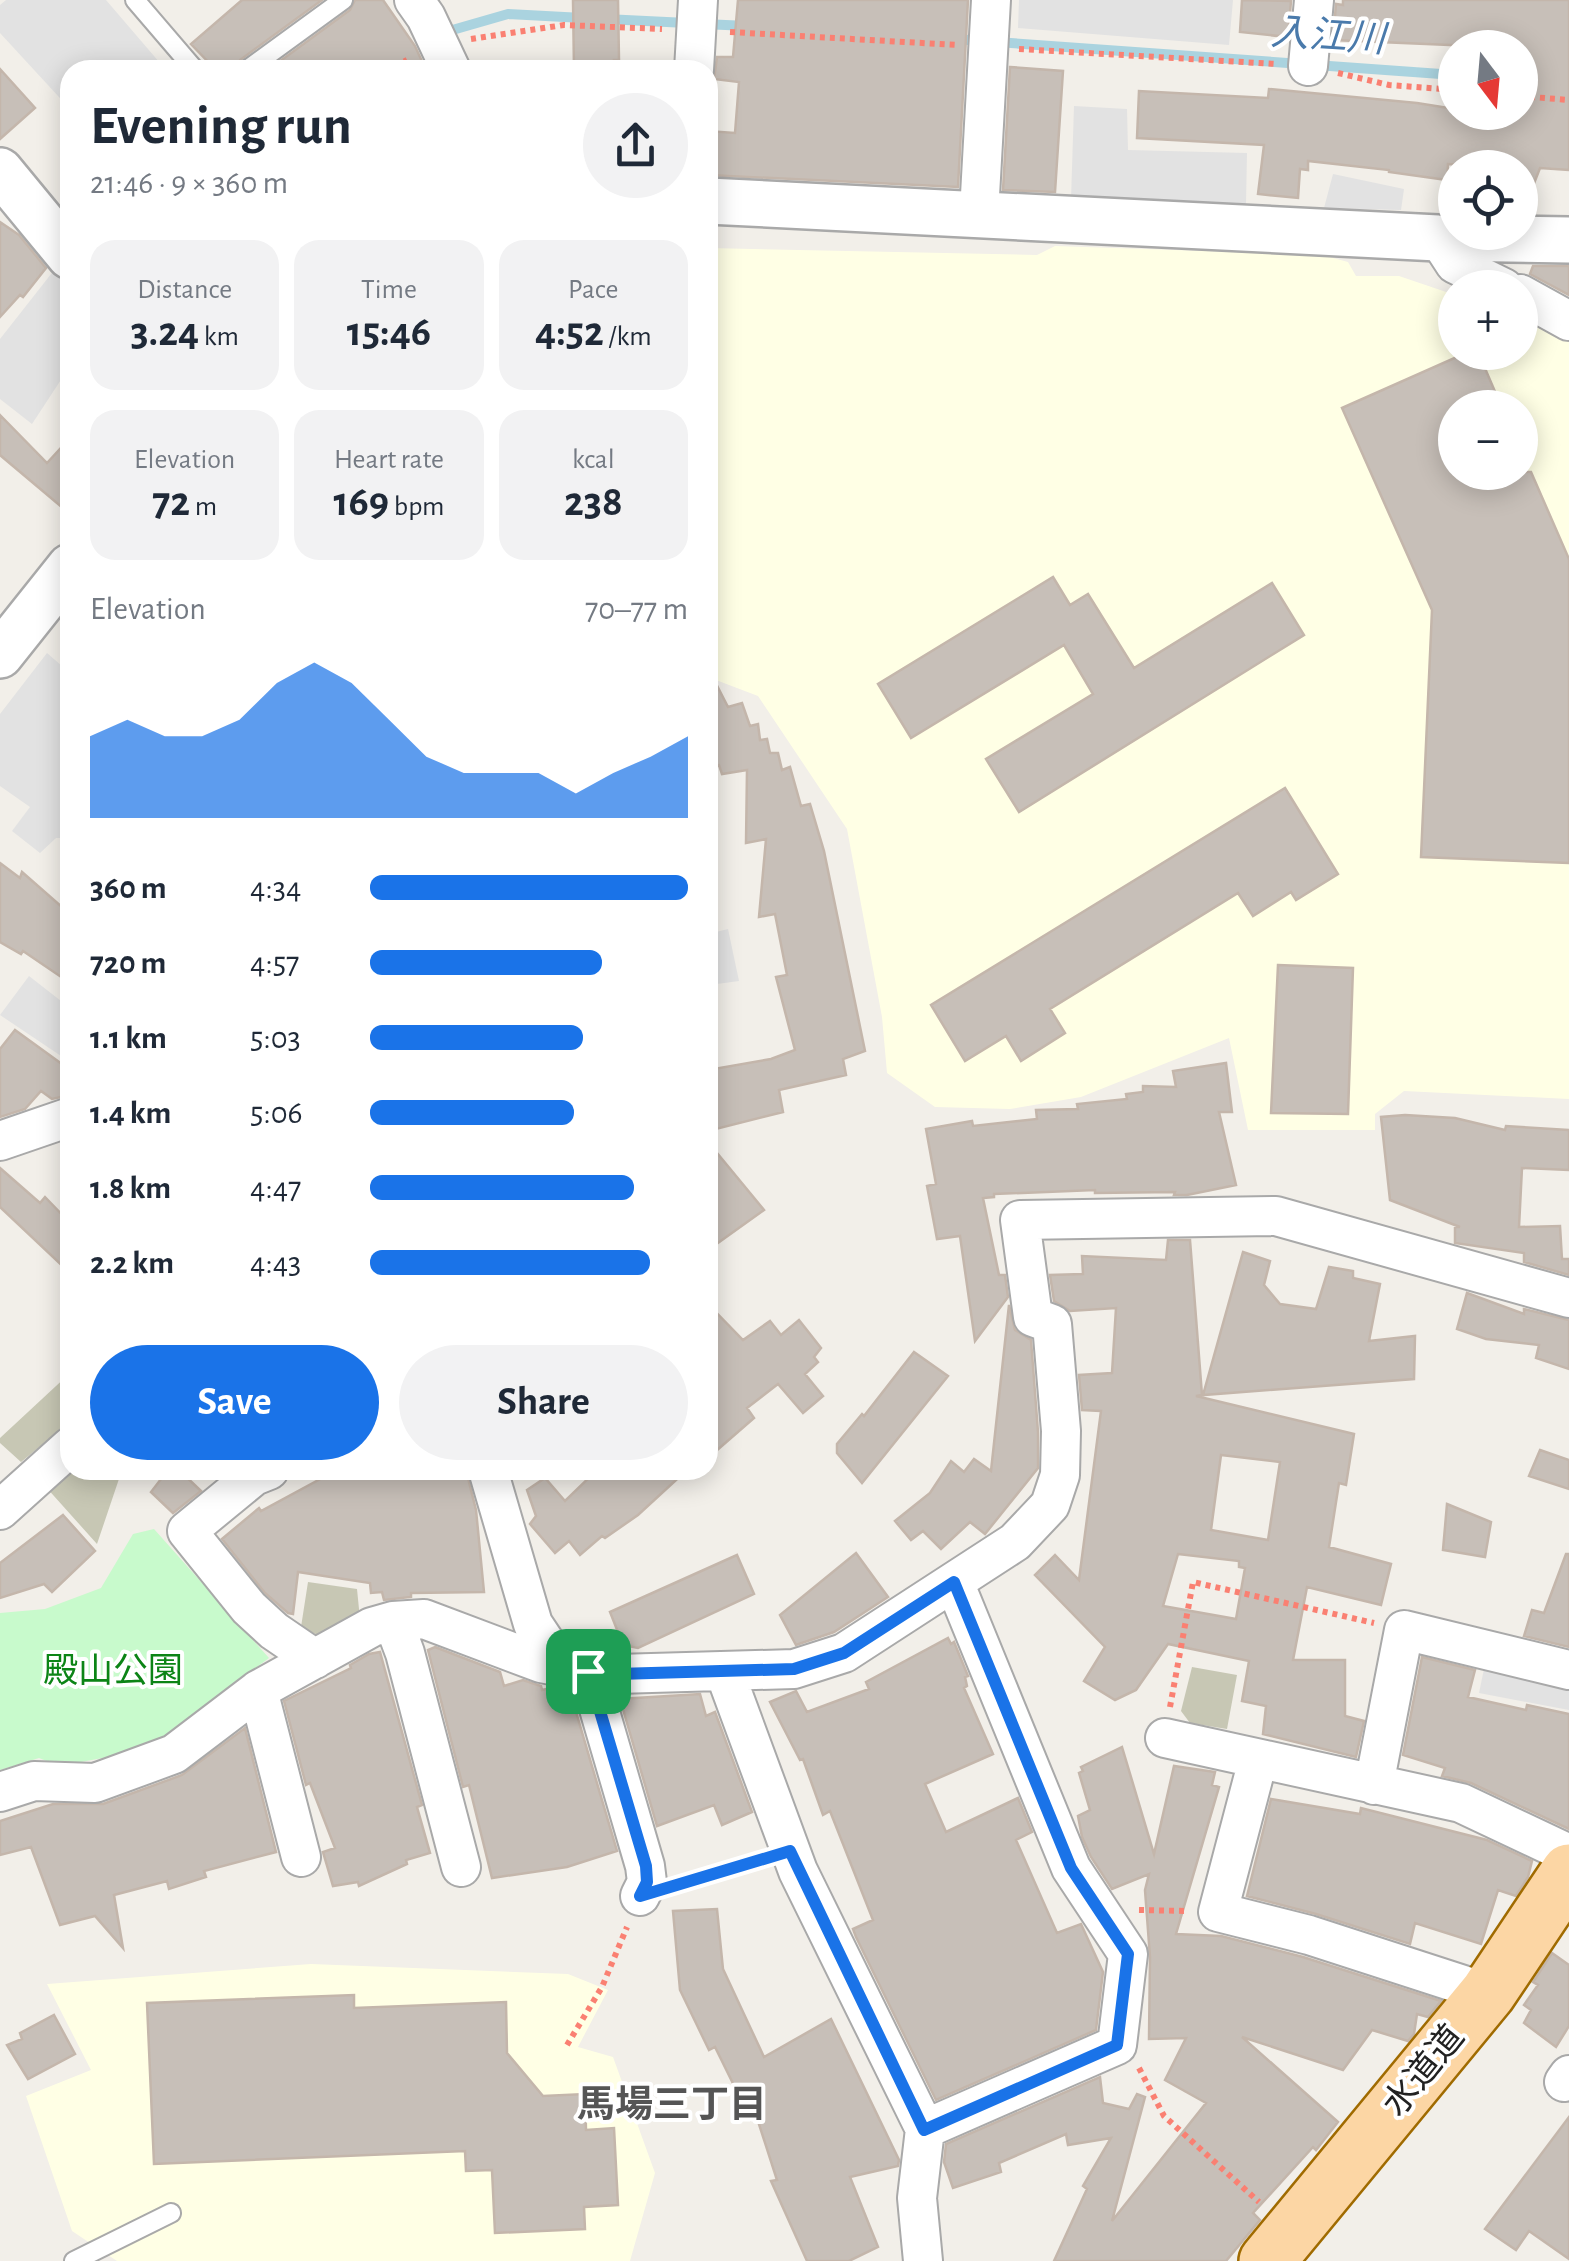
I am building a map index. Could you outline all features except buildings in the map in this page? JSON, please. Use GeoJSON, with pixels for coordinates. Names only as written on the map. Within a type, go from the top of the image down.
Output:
{"type":"FeatureCollection","features":[{"type":"Feature","properties":{"kind":"main road","name":"水道道"},"geometry":{"type":"LineString","coordinates":[[1280,2246],[1488,1993],[1569,1872]]}},
{"type":"Feature","properties":{"kind":"street"},"geometry":{"type":"LineString","coordinates":[[414,0],[445,57]]}},
{"type":"Feature","properties":{"kind":"street"},"geometry":{"type":"LineString","coordinates":[[979,214],[991,0]]}},
{"type":"Feature","properties":{"kind":"street"},"geometry":{"type":"LineString","coordinates":[[1308,66],[1314,0]]}},
{"type":"Feature","properties":{"kind":"street"},"geometry":{"type":"LineString","coordinates":[[695,60],[697,15]]}},
{"type":"Feature","properties":{"kind":"street"},"geometry":{"type":"LineString","coordinates":[[2,177],[60,244]]}},
{"type":"Feature","properties":{"kind":"street"},"geometry":{"type":"LineString","coordinates":[[718,201],[1438,238]]}},
{"type":"Feature","properties":{"kind":"street"},"geometry":{"type":"LineString","coordinates":[[1538,240],[1569,240]]}},
{"type":"Feature","properties":{"kind":"street"},"geometry":{"type":"LineString","coordinates":[[1445,250],[1454,264],[1466,270]]}},
{"type":"Feature","properties":{"kind":"street"},"geometry":{"type":"LineString","coordinates":[[1538,304],[1569,321]]}},
{"type":"Feature","properties":{"kind":"street"},"geometry":{"type":"LineString","coordinates":[[0,655],[60,580]]}},
{"type":"Feature","properties":{"kind":"street"},"geometry":{"type":"LineString","coordinates":[[0,1141],[60,1120]]}},
{"type":"Feature","properties":{"kind":"street"},"geometry":{"type":"LineString","coordinates":[[0,1792],[34,1781],[95,1783],[174,1754],[258,1690],[372,1627],[393,1621],[424,1619],[541,1664],[617,1674],[794,1669],[844,1653],[1016,1542],[1050,1505],[1060,1474],[1061,1431],[1052,1324],[1033,1317],[1020,1220],[1276,1216],[1569,1298]]}},
{"type":"Feature","properties":{"kind":"street"},"geometry":{"type":"LineString","coordinates":[[0,1510],[60,1456]]}},
{"type":"Feature","properties":{"kind":"street"},"geometry":{"type":"LineString","coordinates":[[249,1480],[186,1531],[249,1608],[274,1631],[315,1658]]}},
{"type":"Feature","properties":{"kind":"street"},"geometry":{"type":"LineString","coordinates":[[491,1480],[533,1624],[553,1654],[581,1670],[646,1866],[647,1882],[640,1896]]}},
{"type":"Feature","properties":{"kind":"street"},"geometry":{"type":"LineString","coordinates":[[924,2130],[1117,2045],[1128,1954],[1071,1868],[954,1582]]}},
{"type":"Feature","properties":{"kind":"street"},"geometry":{"type":"LineString","coordinates":[[393,1621],[405,1653],[461,1867]]}},
{"type":"Feature","properties":{"kind":"street"},"geometry":{"type":"LineString","coordinates":[[1374,1785],[1404,1630],[1569,1670]]}},
{"type":"Feature","properties":{"kind":"street"},"geometry":{"type":"LineString","coordinates":[[724,1672],[790,1851],[924,2130],[917,2198],[923,2261]]}},
{"type":"Feature","properties":{"kind":"street"},"geometry":{"type":"LineString","coordinates":[[258,1690],[301,1858]]}},
{"type":"Feature","properties":{"kind":"street"},"geometry":{"type":"LineString","coordinates":[[1165,1738],[1461,1803],[1569,1854]]}},
{"type":"Feature","properties":{"kind":"street"},"geometry":{"type":"LineString","coordinates":[[1258,1760],[1218,1912],[1310,1935],[1488,1993]]}},
{"type":"Feature","properties":{"kind":"lane"},"geometry":{"type":"LineString","coordinates":[[135,0],[186,60]]}},
{"type":"Feature","properties":{"kind":"lane"},"geometry":{"type":"LineString","coordinates":[[261,60],[343,0]]}},
{"type":"Feature","properties":{"kind":"lane"},"geometry":{"type":"LineString","coordinates":[[74,2261],[172,2213]]}},
{"type":"Feature","properties":{"kind":"path"},"geometry":{"type":"LineString","coordinates":[[445,57],[564,25],[697,15],[988,47],[1308,66],[1388,85],[1438,89]]}},
{"type":"Feature","properties":{"kind":"path"},"geometry":{"type":"LineString","coordinates":[[1538,97],[1569,100]]}},
{"type":"Feature","properties":{"kind":"path"},"geometry":{"type":"LineString","coordinates":[[1165,1738],[1193,1582],[1404,1630]]}},
{"type":"Feature","properties":{"kind":"path"},"geometry":{"type":"LineString","coordinates":[[566,2045],[602,1987],[640,1896],[790,1851]]}},
{"type":"Feature","properties":{"kind":"path"},"geometry":{"type":"LineString","coordinates":[[1098,1909],[1218,1912]]}},
{"type":"Feature","properties":{"kind":"path"},"geometry":{"type":"LineString","coordinates":[[1117,2045],[1127,2045],[1164,2116],[1280,2246]]}},
{"type":"Feature","properties":{"kind":"shaded area"},"geometry":{"type":"Polygon","coordinates":[[[6,0],[106,0],[157,60],[60,60],[60,98],[0,33],[0,5],[6,0]]]}},
{"type":"Feature","properties":{"kind":"shaded area"},"geometry":{"type":"Polygon","coordinates":[[[1019,0],[1233,0],[1229,45],[1018,28],[1019,0]]]}},
{"type":"Feature","properties":{"kind":"shaded area"},"geometry":{"type":"Polygon","coordinates":[[[1074,106],[1127,109],[1128,150],[1247,153],[1246,204],[1071,199],[1074,106]]]}},
{"type":"Feature","properties":{"kind":"shaded area"},"geometry":{"type":"Polygon","coordinates":[[[1333,174],[1404,189],[1401,210],[1324,208],[1333,174]]]}},
{"type":"Feature","properties":{"kind":"shaded area"},"geometry":{"type":"Polygon","coordinates":[[[1055,246],[1322,255],[1348,262],[1356,276],[1399,276],[1438,289],[1438,370],[1538,370],[1538,321],[1569,340],[1569,1099],[1404,1091],[1375,1114],[1375,1130],[1248,1130],[1229,1038],[1081,1097],[1010,1109],[935,1107],[887,1073],[882,1017],[847,829],[758,696],[718,681],[718,248],[1037,255],[1055,246]]]}},
{"type":"Feature","properties":{"kind":"shaded area"},"geometry":{"type":"Polygon","coordinates":[[[55,269],[60,276],[60,381],[32,424],[0,399],[0,339],[55,269]]]}},
{"type":"Feature","properties":{"kind":"shaded area"},"geometry":{"type":"Polygon","coordinates":[[[47,653],[60,664],[60,838],[40,853],[12,831],[30,807],[0,786],[0,714],[47,653]]]}},
{"type":"Feature","properties":{"kind":"shaded area"},"geometry":{"type":"Polygon","coordinates":[[[728,929],[739,981],[718,984],[718,932],[728,929]]]}},
{"type":"Feature","properties":{"kind":"shaded area"},"geometry":{"type":"Polygon","coordinates":[[[29,976],[60,1000],[60,1055],[0,1015],[29,976]]]}},
{"type":"Feature","properties":{"kind":"shaded area"},"geometry":{"type":"Polygon","coordinates":[[[60,1382],[60,1430],[21,1462],[0,1443],[0,1438],[60,1382]]]}},
{"type":"Feature","properties":{"kind":"shaded area"},"geometry":{"type":"Polygon","coordinates":[[[60,1476],[60,1480],[119,1480],[97,1544],[45,1486],[60,1476]]]}},
{"type":"Feature","properties":{"kind":"shaded area"},"geometry":{"type":"Polygon","coordinates":[[[308,1582],[357,1589],[360,1619],[324,1638],[301,1627],[308,1582]]]}},
{"type":"Feature","properties":{"kind":"shaded area"},"geometry":{"type":"Polygon","coordinates":[[[1485,1664],[1569,1686],[1569,1710],[1479,1693],[1485,1664]]]}},
{"type":"Feature","properties":{"kind":"shaded area"},"geometry":{"type":"Polygon","coordinates":[[[1192,1667],[1237,1675],[1227,1729],[1190,1723],[1181,1711],[1192,1667]]]}},
{"type":"Feature","properties":{"kind":"shaded area"},"geometry":{"type":"Polygon","coordinates":[[[311,1964],[568,1974],[608,1990],[578,2047],[613,2057],[655,2173],[630,2261],[117,2261],[72,2231],[26,2096],[91,2070],[47,1984],[311,1964]]]}},
{"type":"Feature","properties":{"kind":"green space","name":"殿山公園"},"geometry":{"type":"Polygon","coordinates":[[[154,1529],[269,1658],[146,1750],[59,1766],[39,1758],[0,1770],[0,1613],[45,1609],[101,1588],[133,1534],[154,1529]]]}},
{"type":"Feature","properties":{"kind":"waterway","name":"入江川"},"geometry":{"type":"LineString","coordinates":[[442,33],[508,14],[583,18]]}},
{"type":"Feature","properties":{"kind":"waterway","name":"入江川"},"geometry":{"type":"LineString","coordinates":[[605,19],[687,23]]}},
{"type":"Feature","properties":{"kind":"waterway","name":"入江川"},"geometry":{"type":"LineString","coordinates":[[704,24],[747,26]]}},
{"type":"Feature","properties":{"kind":"waterway","name":"入江川"},"geometry":{"type":"LineString","coordinates":[[954,39],[1438,74]]}},
{"type":"Feature","properties":{"kind":"district","name":"馬場三丁目"},"geometry":{"type":"Point","coordinates":[672,2106]}},
{"type":"Feature","properties":{"kind":"route"},"geometry":{"type":"LineString","coordinates":[[954,1582],[1071,1868],[1128,1954],[1117,2045],[924,2130],[790,1851],[640,1896],[647,1882],[646,1866],[588,1671],[617,1674],[794,1669],[844,1653],[954,1582]]}}]}
